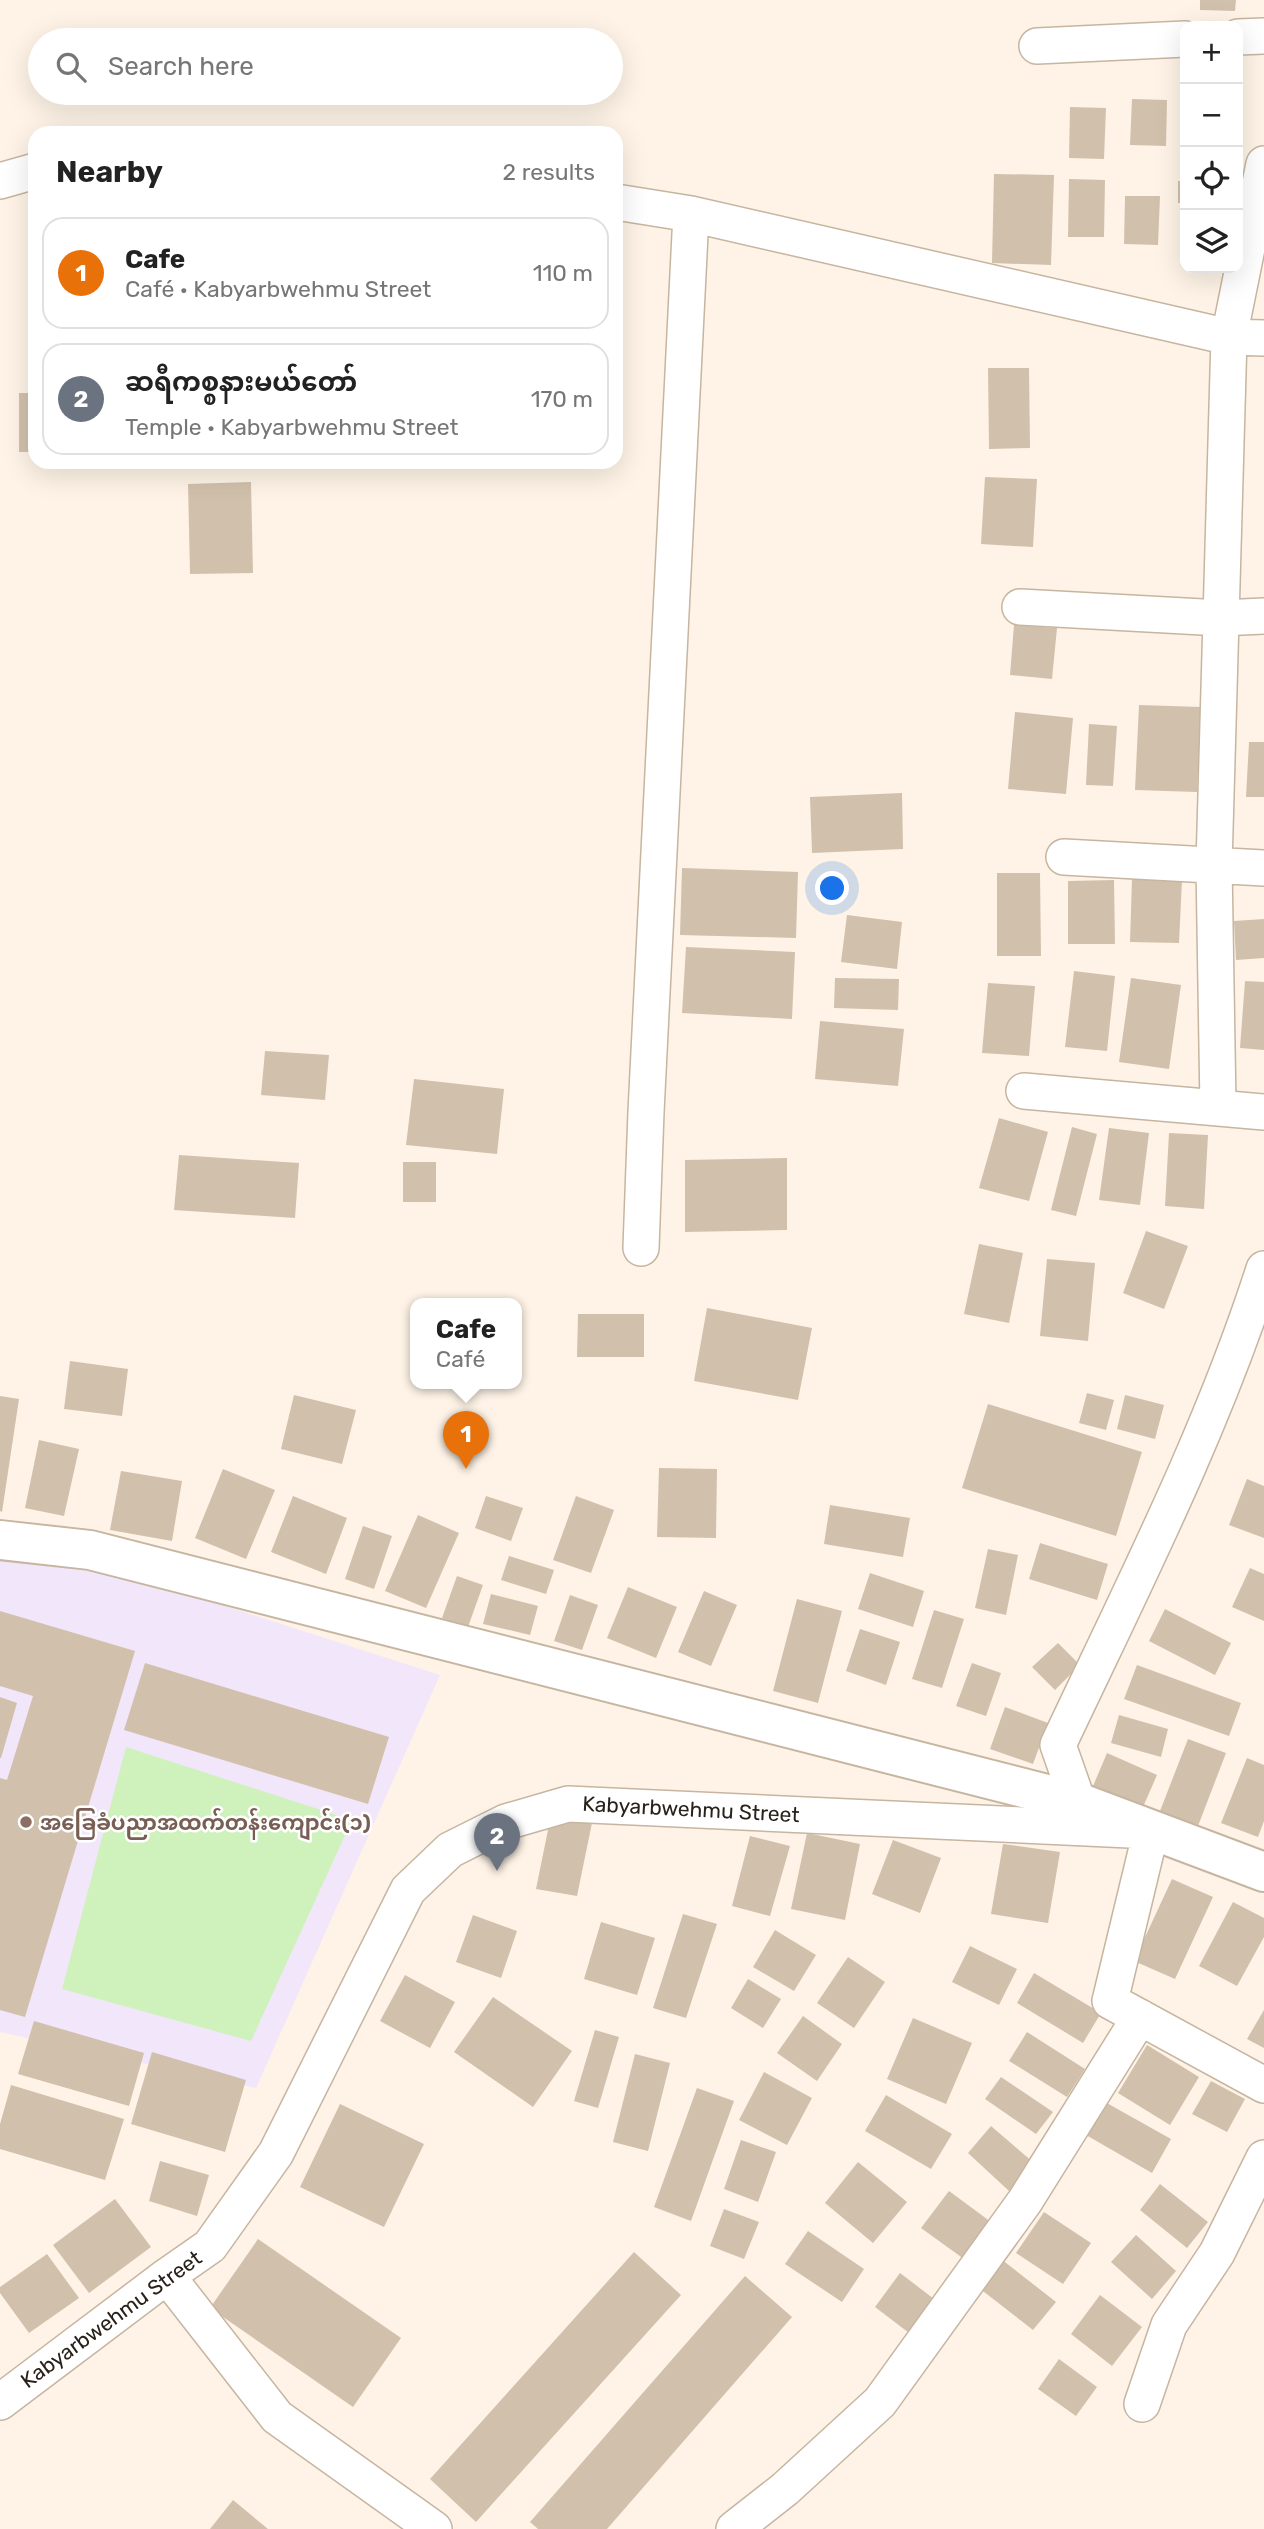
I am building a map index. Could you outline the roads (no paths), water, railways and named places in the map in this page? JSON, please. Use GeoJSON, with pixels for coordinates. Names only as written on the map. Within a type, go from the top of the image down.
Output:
{"type":"FeatureCollection","features":[{"type":"Feature","properties":{"kind":"highway"},"geometry":{"type":"LineString","coordinates":[[0,1540],[90,1550],[1078,1802],[1264,1872]]}},
{"type":"Feature","properties":{"kind":"street"},"geometry":{"type":"LineString","coordinates":[[1243,37],[1264,36]]}},
{"type":"Feature","properties":{"kind":"street"},"geometry":{"type":"LineString","coordinates":[[1037,46],[1180,39]]}},
{"type":"Feature","properties":{"kind":"street"},"geometry":{"type":"LineString","coordinates":[[1218,1107],[1214,865],[1229,337],[1264,164]]}},
{"type":"Feature","properties":{"kind":"street"},"geometry":{"type":"LineString","coordinates":[[0,181],[28,173]]}},
{"type":"Feature","properties":{"kind":"street"},"geometry":{"type":"LineString","coordinates":[[623,203],[691,214],[1229,337],[1264,338]]}},
{"type":"Feature","properties":{"kind":"street"},"geometry":{"type":"LineString","coordinates":[[641,1248],[691,214]]}},
{"type":"Feature","properties":{"kind":"street"},"geometry":{"type":"LineString","coordinates":[[1020,607],[1221,618],[1264,615]]}},
{"type":"Feature","properties":{"kind":"street"},"geometry":{"type":"LineString","coordinates":[[1064,857],[1264,868]]}},
{"type":"Feature","properties":{"kind":"street"},"geometry":{"type":"LineString","coordinates":[[1024,1091],[1264,1112]]}},
{"type":"Feature","properties":{"kind":"street"},"geometry":{"type":"LineString","coordinates":[[1078,1802],[1058,1745],[1193,1458],[1248,1318],[1264,1269]]}},
{"type":"Feature","properties":{"kind":"street","name":"Kabyarbwehmu Street"},"geometry":{"type":"LineString","coordinates":[[0,2402],[210,2246],[276,2153],[408,1890],[450,1850],[506,1822],[568,1804],[1151,1831]]}},
{"type":"Feature","properties":{"kind":"street"},"geometry":{"type":"LineString","coordinates":[[1151,1831],[1110,2001],[1264,2085]]}},
{"type":"Feature","properties":{"kind":"street"},"geometry":{"type":"LineString","coordinates":[[734,2529],[785,2488],[880,2402],[1025,2201],[1140,2017]]}},
{"type":"Feature","properties":{"kind":"street"},"geometry":{"type":"LineString","coordinates":[[1142,2404],[1169,2325],[1217,2253],[1264,2158]]}},
{"type":"Feature","properties":{"kind":"street"},"geometry":{"type":"LineString","coordinates":[[167,2276],[277,2417],[434,2529]]}},
{"type":"Feature","properties":{"kind":"place","name":"Cafe"},"geometry":{"type":"Point","coordinates":[466,1469]}},
{"type":"Feature","properties":{"kind":"place","name":"အခြေခံပညာအထက်တန်းကျောင်း(၁)"},"geometry":{"type":"Point","coordinates":[26,1822]}},
{"type":"Feature","properties":{"kind":"place","name":"ဆရီကစ္စနားမယ်တော်"},"geometry":{"type":"Point","coordinates":[497,1871]}}]}
